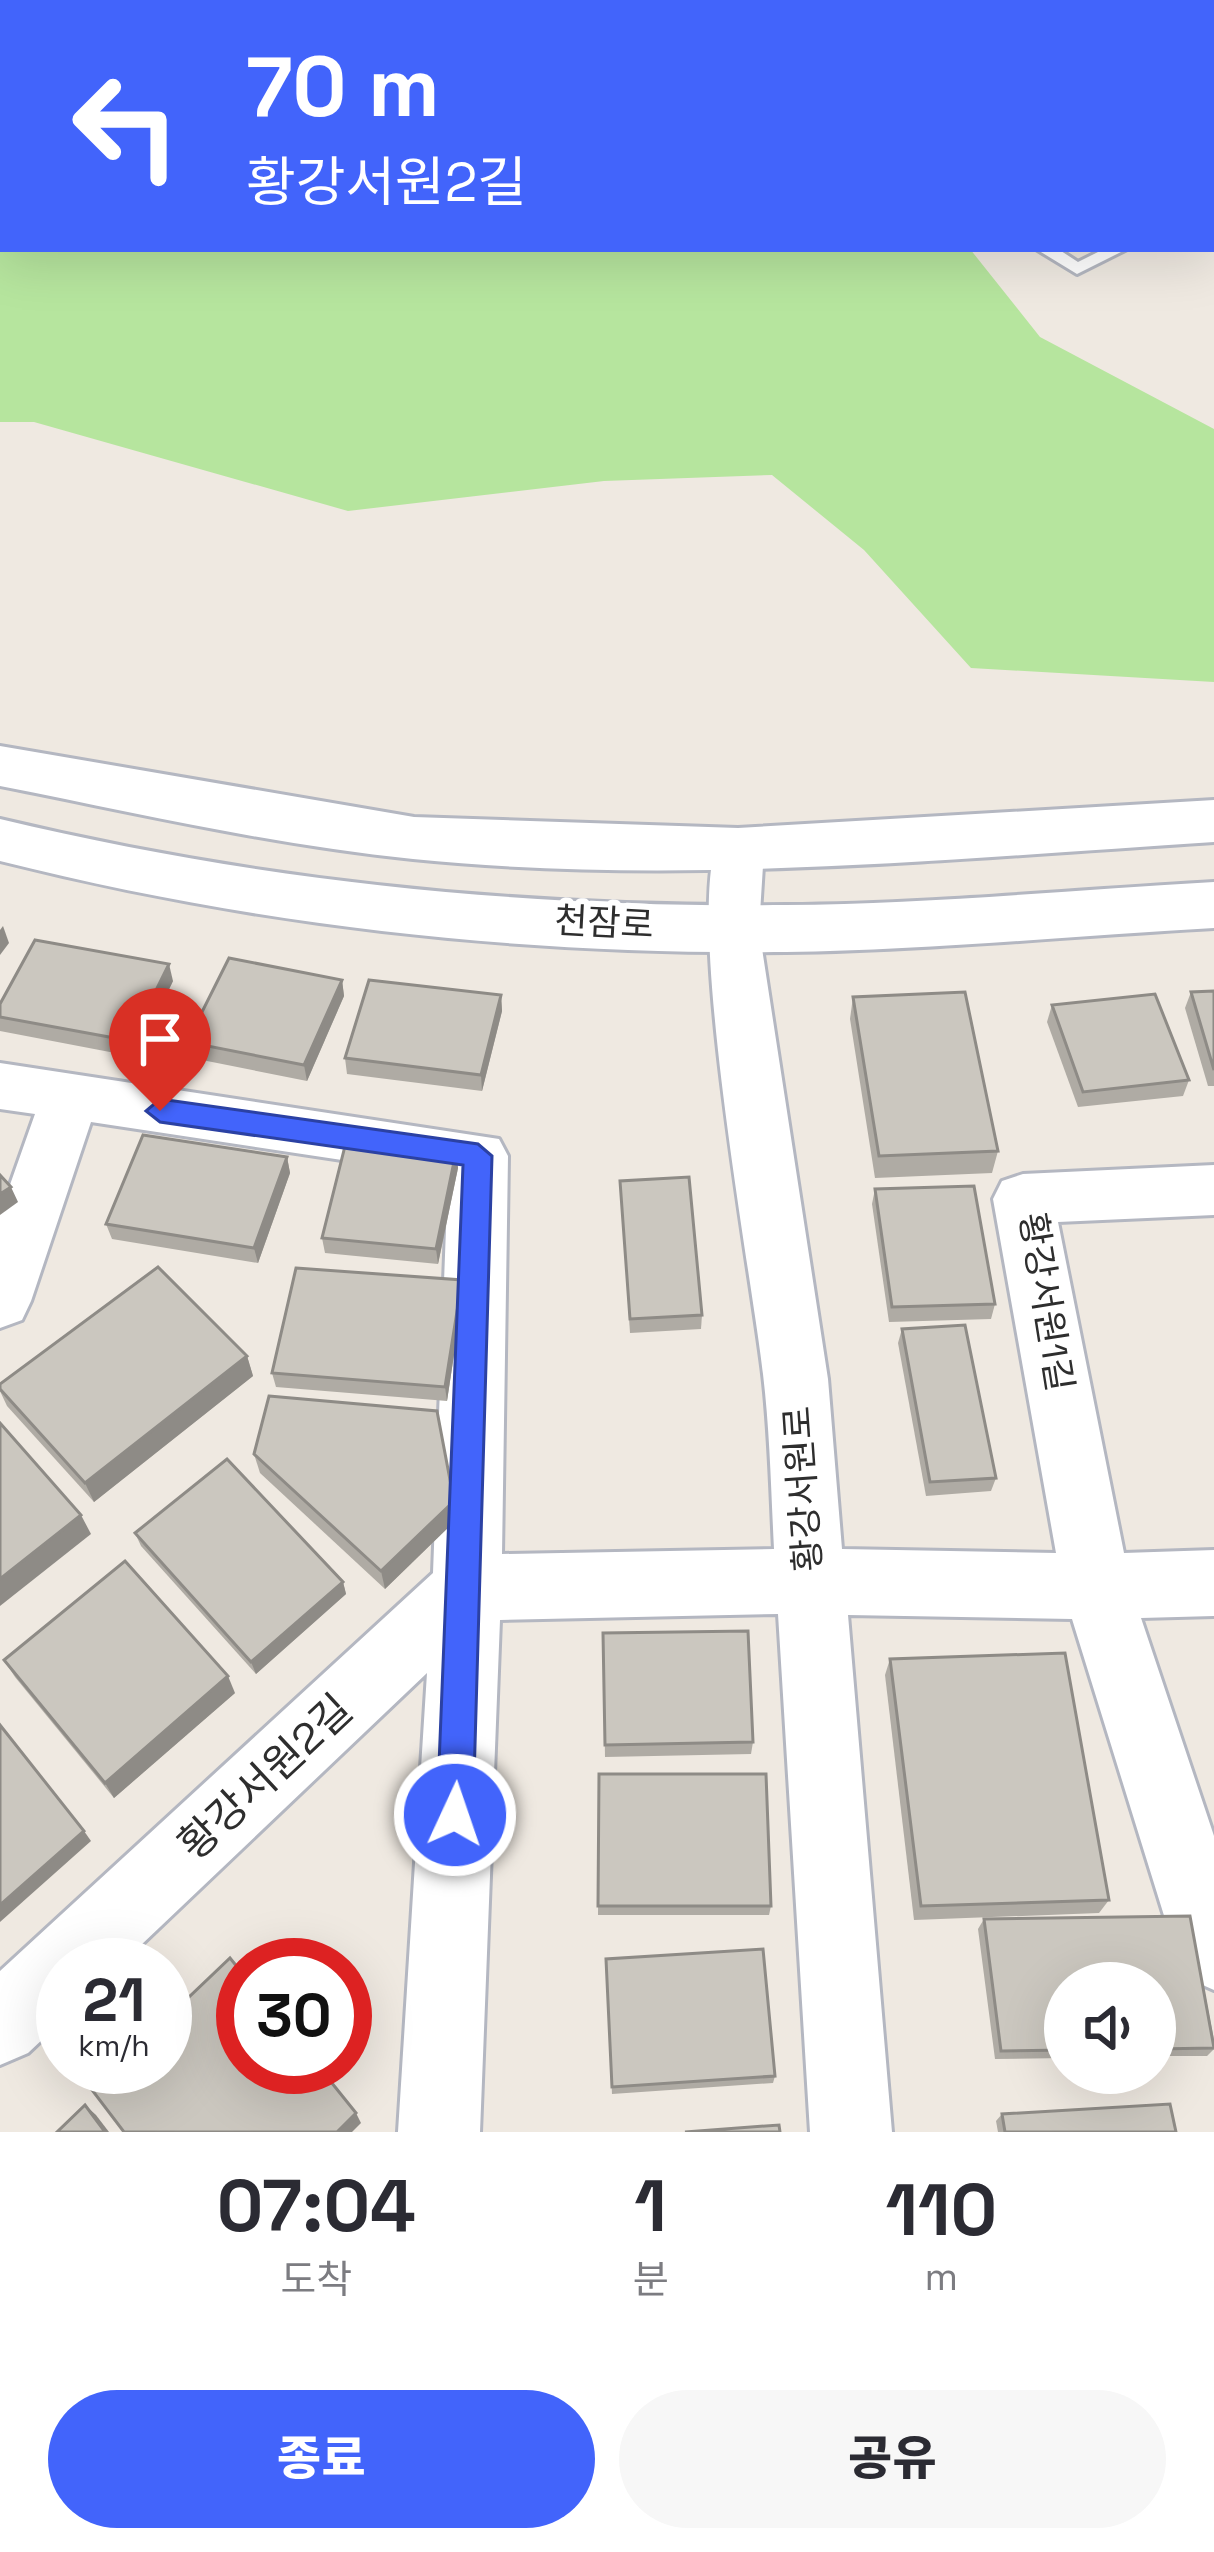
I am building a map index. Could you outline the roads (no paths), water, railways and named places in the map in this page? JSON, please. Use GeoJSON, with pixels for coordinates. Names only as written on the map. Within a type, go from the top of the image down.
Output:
{"type":"FeatureCollection","features":[{"type":"Feature","properties":{"kind":"street"},"geometry":{"type":"LineString","coordinates":[[0,766],[257,815],[414,838],[738,850],[1214,821]]}},
{"type":"Feature","properties":{"kind":"street","name":"천잠로"},"geometry":{"type":"LineString","coordinates":[[0,840],[271,896],[517,918],[732,929],[1214,905]]}},
{"type":"Feature","properties":{"kind":"street","name":"황강서원로"},"geometry":{"type":"LineString","coordinates":[[738,850],[732,929],[796,1378],[851,2132]]}},
{"type":"Feature","properties":{"kind":"street"},"geometry":{"type":"LineString","coordinates":[[0,1086],[478,1156],[467,1588],[439,2132]]}},
{"type":"Feature","properties":{"kind":"street"},"geometry":{"type":"LineString","coordinates":[[0,1301],[70,1098]]}},
{"type":"Feature","properties":{"kind":"street","name":"황강서원1길"},"geometry":{"type":"LineString","coordinates":[[1096,1587],[1023,1199],[1214,1190]]}},
{"type":"Feature","properties":{"kind":"street"},"geometry":{"type":"LineString","coordinates":[[467,1588],[810,1581],[1096,1587],[1214,1583]]}},
{"type":"Feature","properties":{"kind":"street"},"geometry":{"type":"LineString","coordinates":[[1096,1587],[1214,1951]]}},
{"type":"Feature","properties":{"kind":"street","name":"황강서원2길"},"geometry":{"type":"LineString","coordinates":[[92,1938],[467,1588]]}},
{"type":"Feature","properties":{"kind":"street","name":"황강서원2길"},"geometry":{"type":"LineString","coordinates":[[0,2025],[36,1991]]}},
{"type":"Feature","properties":{"kind":"lane"},"geometry":{"type":"LineString","coordinates":[[1050,252],[1077,268],[1112,252]]}}]}
